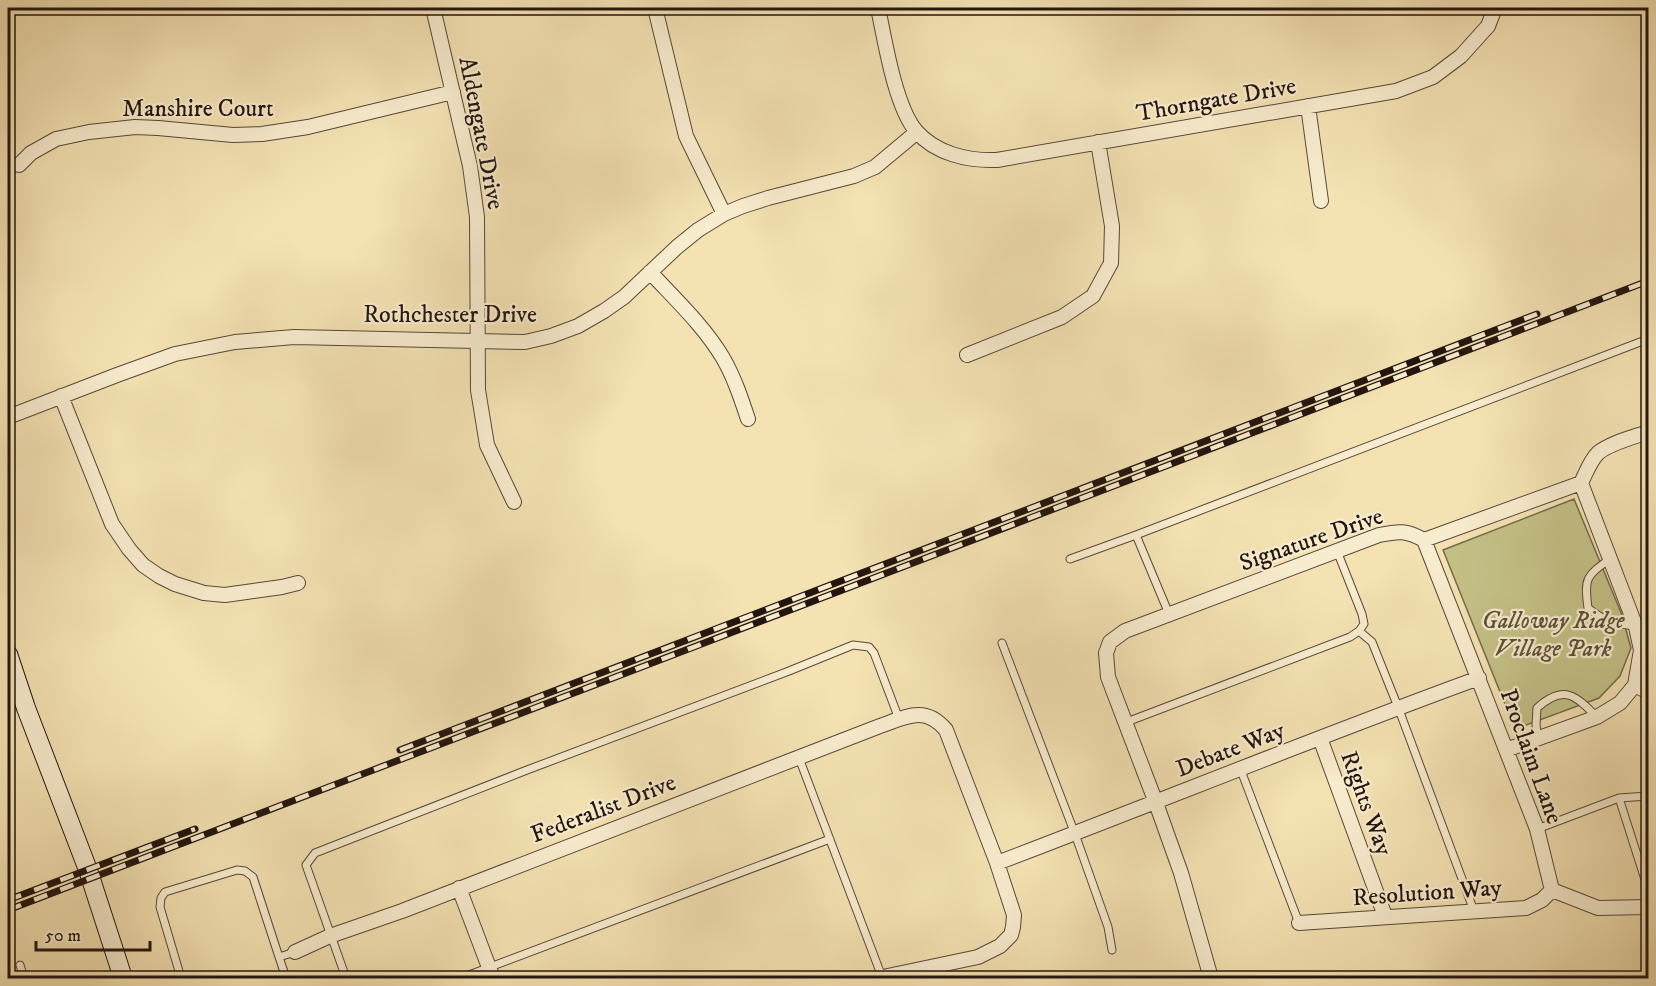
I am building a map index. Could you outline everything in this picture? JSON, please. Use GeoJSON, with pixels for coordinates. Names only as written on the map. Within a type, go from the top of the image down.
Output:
{"type":"FeatureCollection","features":[{"type":"Feature","properties":{"kind":"street","name":"Aldengate Drive"},"geometry":{"type":"LineString","coordinates":[[434,8],[470,166],[477,217],[477,390],[487,445],[514,502]]}},
{"type":"Feature","properties":{"kind":"street"},"geometry":{"type":"LineString","coordinates":[[655,8],[686,136],[724,214]]}},
{"type":"Feature","properties":{"kind":"street"},"geometry":{"type":"LineString","coordinates":[[878,8],[893,76],[903,107],[917,132]]}},
{"type":"Feature","properties":{"kind":"street","name":"Thorngate Drive"},"geometry":{"type":"LineString","coordinates":[[917,132],[944,151],[959,157],[980,161],[997,160],[1396,92],[1433,77],[1461,56],[1488,26],[1495,8]]}},
{"type":"Feature","properties":{"kind":"street","name":"Manshire Court"},"geometry":{"type":"LineString","coordinates":[[19,165],[31,153],[56,139],[89,132],[147,128],[233,135],[262,134],[308,128],[453,92]]}},
{"type":"Feature","properties":{"kind":"street"},"geometry":{"type":"LineString","coordinates":[[1308,106],[1321,201]]}},
{"type":"Feature","properties":{"kind":"street","name":"Rothchester Drive"},"geometry":{"type":"LineString","coordinates":[[8,417],[175,354],[235,342],[294,337],[525,342],[551,336],[578,326],[624,297],[698,230],[724,214],[768,198],[854,176],[875,167],[917,132]]}},
{"type":"Feature","properties":{"kind":"street"},"geometry":{"type":"LineString","coordinates":[[967,355],[1062,317],[1093,296],[1111,263],[1112,226],[1098,142]]}},
{"type":"Feature","properties":{"kind":"street"},"geometry":{"type":"LineString","coordinates":[[650,272],[705,332],[723,358],[739,391],[748,419]]}},
{"type":"Feature","properties":{"kind":"street"},"geometry":{"type":"LineString","coordinates":[[61,396],[112,524],[143,565],[175,584],[204,593],[225,595],[298,583]]}},
{"type":"Feature","properties":{"kind":"street"},"geometry":{"type":"LineString","coordinates":[[1424,540],[1581,483],[1597,454],[1605,448],[1648,432]]}},
{"type":"Feature","properties":{"kind":"street"},"geometry":{"type":"LineString","coordinates":[[1506,750],[1597,717],[1620,703],[1635,684],[1641,650],[1636,627],[1581,483]]}},
{"type":"Feature","properties":{"kind":"street","name":"Signature Drive"},"geometry":{"type":"LineString","coordinates":[[1124,723],[1108,677],[1106,653],[1110,642],[1125,631],[1379,535],[1396,531],[1412,534],[1424,540]]}},
{"type":"Feature","properties":{"kind":"street","name":"Proclaim Lane"},"geometry":{"type":"LineString","coordinates":[[1424,540],[1537,830],[1552,890]]}},
{"type":"Feature","properties":{"kind":"street"},"geometry":{"type":"LineString","coordinates":[[8,654],[26,708],[88,870],[123,978]]}},
{"type":"Feature","properties":{"kind":"street","name":"Debate Way"},"geometry":{"type":"LineString","coordinates":[[997,863],[1398,707],[1479,678]]}},
{"type":"Feature","properties":{"kind":"street"},"geometry":{"type":"LineString","coordinates":[[1635,684],[1648,692]]}},
{"type":"Feature","properties":{"kind":"street","name":"Federalist Drive"},"geometry":{"type":"LineString","coordinates":[[296,952],[330,936],[914,714],[929,716],[939,721],[946,730],[997,863]]}},
{"type":"Feature","properties":{"kind":"street"},"geometry":{"type":"LineString","coordinates":[[1124,723],[1181,873],[1211,978]]}},
{"type":"Feature","properties":{"kind":"street","name":"Rights Way"},"geometry":{"type":"LineString","coordinates":[[1320,738],[1385,916]]}},
{"type":"Feature","properties":{"kind":"street"},"geometry":{"type":"LineString","coordinates":[[880,978],[978,957],[1000,946],[1011,934],[1014,915],[997,863]]}},
{"type":"Feature","properties":{"kind":"street"},"geometry":{"type":"LineString","coordinates":[[459,888],[491,973]]}},
{"type":"Feature","properties":{"kind":"street"},"geometry":{"type":"LineString","coordinates":[[1552,890],[1598,908],[1648,907]]}},
{"type":"Feature","properties":{"kind":"street","name":"Resolution Way"},"geometry":{"type":"LineString","coordinates":[[1299,923],[1526,908],[1542,900],[1552,890]]}},
{"type":"Feature","properties":{"kind":"lane"},"geometry":{"type":"LineString","coordinates":[[1070,559],[1648,339]]}},
{"type":"Feature","properties":{"kind":"lane"},"geometry":{"type":"LineString","coordinates":[[1136,535],[1170,614]]}},
{"type":"Feature","properties":{"kind":"lane"},"geometry":{"type":"LineString","coordinates":[[1124,723],[1350,637],[1359,631],[1364,624],[1362,614],[1337,551]]}},
{"type":"Feature","properties":{"kind":"lane"},"geometry":{"type":"LineString","coordinates":[[1610,559],[1592,572],[1585,587],[1588,608],[1598,617],[1615,624],[1636,627]]}},
{"type":"Feature","properties":{"kind":"lane"},"geometry":{"type":"LineString","coordinates":[[1359,631],[1372,642],[1474,911]]}},
{"type":"Feature","properties":{"kind":"lane"},"geometry":{"type":"LineString","coordinates":[[1002,643],[1075,834],[1108,927],[1112,950]]}},
{"type":"Feature","properties":{"kind":"lane"},"geometry":{"type":"LineString","coordinates":[[346,978],[306,865],[315,853],[853,645],[869,647],[874,653],[899,719]]}},
{"type":"Feature","properties":{"kind":"lane"},"geometry":{"type":"LineString","coordinates":[[1538,740],[1537,708],[1549,697],[1565,694],[1580,701],[1597,717]]}},
{"type":"Feature","properties":{"kind":"lane"},"geometry":{"type":"LineString","coordinates":[[799,758],[880,978]]}},
{"type":"Feature","properties":{"kind":"lane"},"geometry":{"type":"LineString","coordinates":[[1240,768],[1299,923]]}},
{"type":"Feature","properties":{"kind":"lane"},"geometry":{"type":"LineString","coordinates":[[1537,830],[1619,798],[1648,796]]}},
{"type":"Feature","properties":{"kind":"lane"},"geometry":{"type":"LineString","coordinates":[[1619,798],[1648,889]]}},
{"type":"Feature","properties":{"kind":"lane"},"geometry":{"type":"LineString","coordinates":[[461,978],[491,973],[830,839]]}},
{"type":"Feature","properties":{"kind":"lane"},"geometry":{"type":"LineString","coordinates":[[181,978],[160,907],[161,898],[165,892],[237,870],[253,877],[286,978]]}},
{"type":"Feature","properties":{"kind":"lane"},"geometry":{"type":"LineString","coordinates":[[279,957],[296,952]]}},
{"type":"Feature","properties":{"kind":"lane"},"geometry":{"type":"LineString","coordinates":[[20,965],[24,978]]}},
{"type":"Feature","properties":{"kind":"green space","name":"Galloway Ridge Village Park"},"geometry":{"type":"Polygon","coordinates":[[[1574,499],[1622,615],[1631,648],[1620,676],[1599,698],[1515,729],[1443,550],[1574,499]]]}},
{"type":"Feature","properties":{"kind":"railway"},"geometry":{"type":"LineString","coordinates":[[8,910],[1648,281]]}},
{"type":"Feature","properties":{"kind":"railway"},"geometry":{"type":"LineString","coordinates":[[400,750],[1537,314]]}},
{"type":"Feature","properties":{"kind":"railway"},"geometry":{"type":"LineString","coordinates":[[8,900],[195,829]]}}]}
